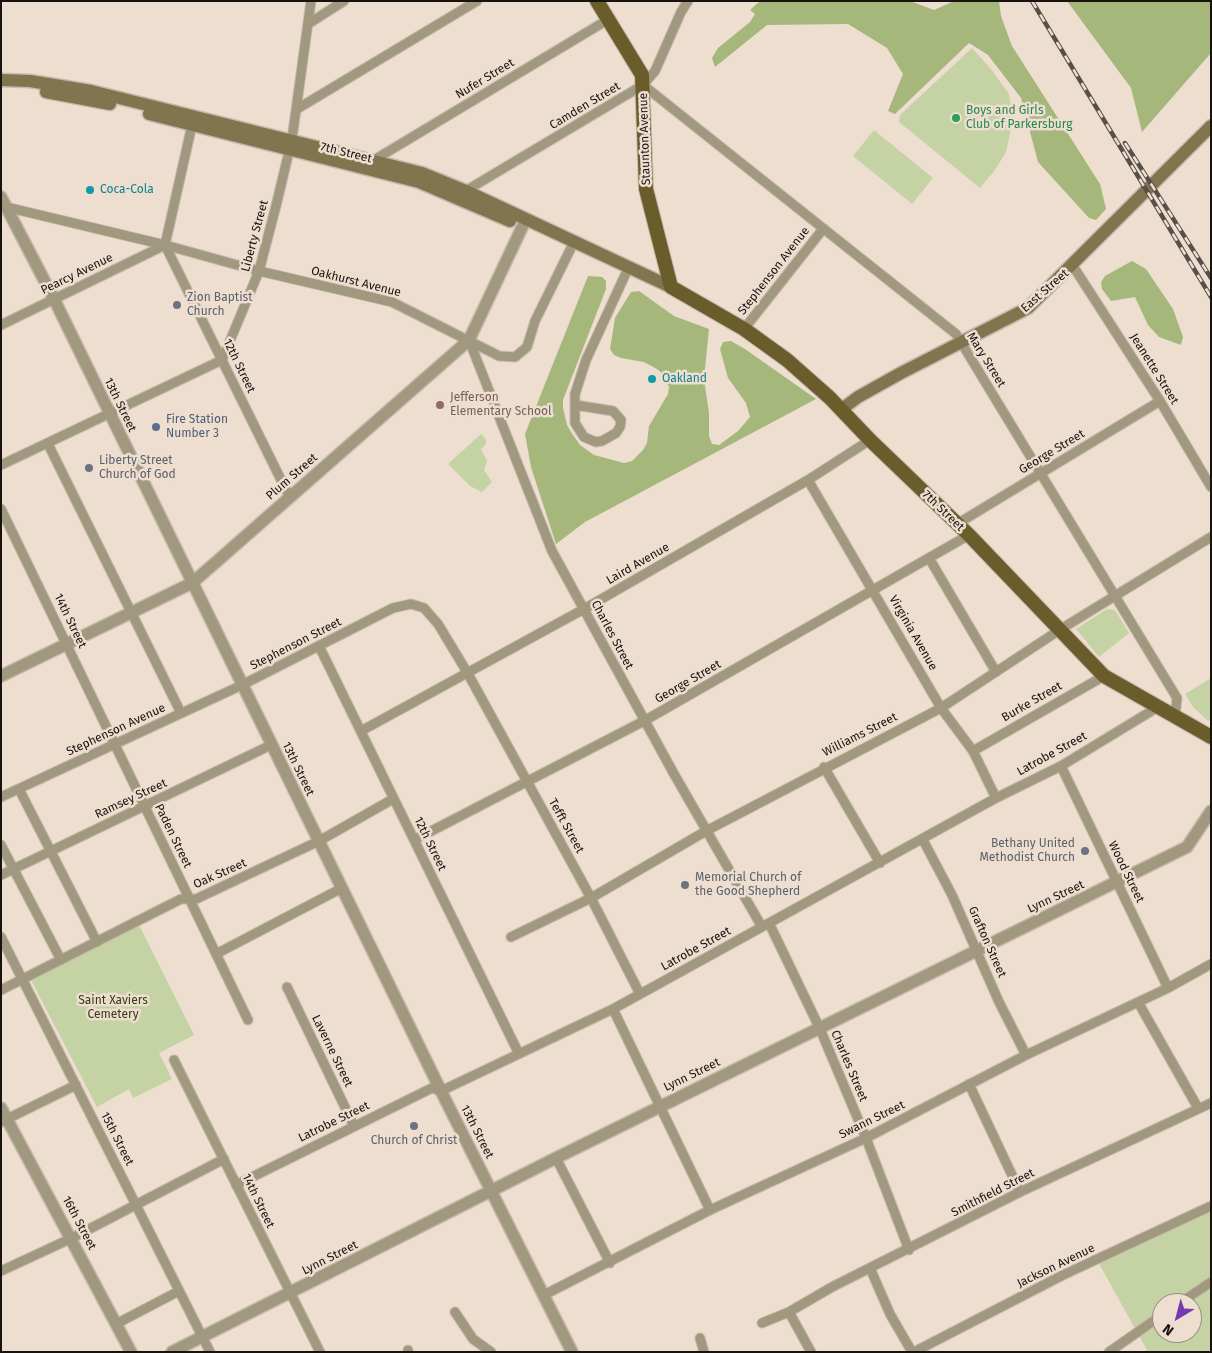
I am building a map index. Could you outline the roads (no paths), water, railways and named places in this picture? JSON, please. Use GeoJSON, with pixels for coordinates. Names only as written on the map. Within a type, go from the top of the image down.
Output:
{"type":"FeatureCollection","features":[{"type":"Feature","properties":{"kind":"main road","name":"Staunton Avenue"},"geometry":{"type":"LineString","coordinates":[[597,1],[642,75],[646,189],[671,287]]}},
{"type":"Feature","properties":{"kind":"main road","name":"7th Street"},"geometry":{"type":"LineString","coordinates":[[1,80],[30,81],[91,90],[461,194]]}},
{"type":"Feature","properties":{"kind":"main road","name":"7th Street"},"geometry":{"type":"LineString","coordinates":[[1,88],[37,90],[77,97],[192,125],[374,160],[422,173],[461,194],[671,287],[744,329],[787,360],[842,409],[870,440],[969,536],[1104,676],[1211,738]]}},
{"type":"Feature","properties":{"kind":"main road","name":"East Street"},"geometry":{"type":"LineString","coordinates":[[842,409],[858,397],[901,373],[1028,308],[1073,266],[1211,126]]}},
{"type":"Feature","properties":{"kind":"main road","name":"7th Street"},"geometry":{"type":"LineString","coordinates":[[525,223],[571,248],[645,282],[671,287]]}},
{"type":"Feature","properties":{"kind":"street","name":"Liberty Street"},"geometry":{"type":"LineString","coordinates":[[222,360],[260,272],[291,145],[311,1]]}},
{"type":"Feature","properties":{"kind":"street"},"geometry":{"type":"LineString","coordinates":[[308,24],[344,1]]}},
{"type":"Feature","properties":{"kind":"street"},"geometry":{"type":"LineString","coordinates":[[297,109],[477,1]]}},
{"type":"Feature","properties":{"kind":"street","name":"Camden Street"},"geometry":{"type":"LineString","coordinates":[[461,194],[643,85],[655,71],[680,12],[688,1]]}},
{"type":"Feature","properties":{"kind":"street","name":"Nufer Street"},"geometry":{"type":"LineString","coordinates":[[374,160],[608,19]]}},
{"type":"Feature","properties":{"kind":"street","name":"Mary Street"},"geometry":{"type":"LineString","coordinates":[[643,85],[956,334],[1176,698],[1175,717]]}},
{"type":"Feature","properties":{"kind":"street"},"geometry":{"type":"LineString","coordinates":[[4,202],[165,245],[192,125]]}},
{"type":"Feature","properties":{"kind":"street","name":"13th Street"},"geometry":{"type":"LineString","coordinates":[[4,202],[54,299],[271,745],[572,1352]]}},
{"type":"Feature","properties":{"kind":"street","name":"Plum Street"},"geometry":{"type":"LineString","coordinates":[[1,676],[192,583],[469,340],[525,223]]}},
{"type":"Feature","properties":{"kind":"street","name":"Stephenson Avenue"},"geometry":{"type":"LineString","coordinates":[[744,329],[823,228]]}},
{"type":"Feature","properties":{"kind":"street","name":"Oakhurst Avenue"},"geometry":{"type":"LineString","coordinates":[[165,245],[260,272],[392,302],[499,356],[515,357],[526,347],[535,321],[571,248]]}},
{"type":"Feature","properties":{"kind":"street","name":"Pearcy Avenue"},"geometry":{"type":"LineString","coordinates":[[1,325],[165,245]]}},
{"type":"Feature","properties":{"kind":"street","name":"12th Street"},"geometry":{"type":"LineString","coordinates":[[165,245],[290,498]]}},
{"type":"Feature","properties":{"kind":"street","name":"Jeanette Street"},"geometry":{"type":"LineString","coordinates":[[1073,266],[1160,401],[1211,487]]}},
{"type":"Feature","properties":{"kind":"street"},"geometry":{"type":"LineString","coordinates":[[575,405],[614,411],[621,420],[620,427],[616,433],[596,442],[584,437],[575,423],[575,405],[575,394],[586,360],[626,273]]}},
{"type":"Feature","properties":{"kind":"street","name":"Charles Street"},"geometry":{"type":"LineString","coordinates":[[469,340],[552,551],[644,721],[706,830],[765,925],[820,1029],[866,1138],[909,1250]]}},
{"type":"Feature","properties":{"kind":"street"},"geometry":{"type":"LineString","coordinates":[[1,465],[222,360]]}},
{"type":"Feature","properties":{"kind":"street","name":"George Street"},"geometry":{"type":"LineString","coordinates":[[957,524],[1160,401]]}},
{"type":"Feature","properties":{"kind":"street","name":"Laird Avenue"},"geometry":{"type":"LineString","coordinates":[[361,731],[584,609],[808,480],[870,440]]}},
{"type":"Feature","properties":{"kind":"street"},"geometry":{"type":"LineString","coordinates":[[48,444],[181,713]]}},
{"type":"Feature","properties":{"kind":"street","name":"Virginia Avenue"},"geometry":{"type":"LineString","coordinates":[[808,480],[874,590],[941,708],[973,751],[996,798]]}},
{"type":"Feature","properties":{"kind":"street","name":"14th Street"},"geometry":{"type":"LineString","coordinates":[[1,509],[68,643],[115,744]]}},
{"type":"Feature","properties":{"kind":"street","name":"George Street"},"geometry":{"type":"LineString","coordinates":[[414,840],[644,721],[969,536]]}},
{"type":"Feature","properties":{"kind":"street","name":"Williams Street"},"geometry":{"type":"LineString","coordinates":[[510,937],[591,898],[706,830],[824,767],[941,708],[1061,630],[1211,537]]}},
{"type":"Feature","properties":{"kind":"street"},"geometry":{"type":"LineString","coordinates":[[930,558],[996,672]]}},
{"type":"Feature","properties":{"kind":"street","name":"Stephenson Street"},"geometry":{"type":"LineString","coordinates":[[242,685],[393,608],[411,604],[424,608],[438,624],[467,672]]}},
{"type":"Feature","properties":{"kind":"street","name":"12th Street"},"geometry":{"type":"LineString","coordinates":[[319,646],[519,1054]]}},
{"type":"Feature","properties":{"kind":"street","name":"Tefft Street"},"geometry":{"type":"LineString","coordinates":[[467,672],[591,898],[640,994]]}},
{"type":"Feature","properties":{"kind":"street","name":"Burke Street"},"geometry":{"type":"LineString","coordinates":[[973,751],[1104,676]]}},
{"type":"Feature","properties":{"kind":"street","name":"Stephenson Avenue"},"geometry":{"type":"LineString","coordinates":[[1,797],[242,685]]}},
{"type":"Feature","properties":{"kind":"street","name":"Latrobe Street"},"geometry":{"type":"LineString","coordinates":[[236,1185],[432,1088],[442,1091],[613,1009],[923,840],[996,798],[1061,766],[1158,707]]}},
{"type":"Feature","properties":{"kind":"street","name":"Paden Street"},"geometry":{"type":"LineString","coordinates":[[115,744],[248,1020]]}},
{"type":"Feature","properties":{"kind":"street","name":"Ramsey Street"},"geometry":{"type":"LineString","coordinates":[[1,875],[271,745]]}},
{"type":"Feature","properties":{"kind":"street","name":"Wood Street"},"geometry":{"type":"LineString","coordinates":[[1061,766],[1168,988]]}},
{"type":"Feature","properties":{"kind":"street"},"geometry":{"type":"LineString","coordinates":[[824,767],[880,863]]}},
{"type":"Feature","properties":{"kind":"street"},"geometry":{"type":"LineString","coordinates":[[19,789],[97,942]]}},
{"type":"Feature","properties":{"kind":"street","name":"Oak Street"},"geometry":{"type":"LineString","coordinates":[[1,990],[181,899],[196,899],[319,841],[393,799]]}},
{"type":"Feature","properties":{"kind":"street","name":"Lynn Street"},"geometry":{"type":"LineString","coordinates":[[172,1352],[660,1106],[1117,884],[1187,847],[1211,811]]}},
{"type":"Feature","properties":{"kind":"street","name":"Grafton Street"},"geometry":{"type":"LineString","coordinates":[[923,840],[978,950],[999,1002],[1026,1055]]}},
{"type":"Feature","properties":{"kind":"street"},"geometry":{"type":"LineString","coordinates":[[1,845],[61,960]]}},
{"type":"Feature","properties":{"kind":"street"},"geometry":{"type":"LineString","coordinates":[[216,954],[342,888]]}},
{"type":"Feature","properties":{"kind":"street","name":"15th Street"},"geometry":{"type":"LineString","coordinates":[[1,937],[210,1352]]}},
{"type":"Feature","properties":{"kind":"street","name":"Swann Street"},"geometry":{"type":"LineString","coordinates":[[544,1296],[710,1210],[866,1138],[968,1084],[1168,988],[1211,964]]}},
{"type":"Feature","properties":{"kind":"street","name":"Laverne Street"},"geometry":{"type":"LineString","coordinates":[[287,987],[354,1126]]}},
{"type":"Feature","properties":{"kind":"street"},"geometry":{"type":"LineString","coordinates":[[1138,1002],[1198,1108]]}},
{"type":"Feature","properties":{"kind":"street"},"geometry":{"type":"LineString","coordinates":[[613,1009],[710,1210]]}},
{"type":"Feature","properties":{"kind":"street","name":"14th Street"},"geometry":{"type":"LineString","coordinates":[[174,1060],[289,1294],[320,1352]]}},
{"type":"Feature","properties":{"kind":"street"},"geometry":{"type":"LineString","coordinates":[[968,1084],[1020,1192]]}},
{"type":"Feature","properties":{"kind":"street"},"geometry":{"type":"LineString","coordinates":[[4,1120],[76,1085]]}},
{"type":"Feature","properties":{"kind":"street","name":"Smithfield Street"},"geometry":{"type":"LineString","coordinates":[[762,1323],[789,1312],[832,1287],[909,1250],[1020,1192],[1211,1102]]}},
{"type":"Feature","properties":{"kind":"street","name":"16th Street"},"geometry":{"type":"LineString","coordinates":[[1,1108],[4,1120],[72,1238],[131,1352]]}},
{"type":"Feature","properties":{"kind":"street"},"geometry":{"type":"LineString","coordinates":[[556,1158],[610,1263]]}},
{"type":"Feature","properties":{"kind":"street"},"geometry":{"type":"LineString","coordinates":[[1,1270],[72,1238],[135,1203],[224,1159]]}},
{"type":"Feature","properties":{"kind":"street","name":"Jackson Avenue"},"geometry":{"type":"LineString","coordinates":[[913,1352],[1063,1275],[1211,1206]]}},
{"type":"Feature","properties":{"kind":"street"},"geometry":{"type":"LineString","coordinates":[[870,1268],[890,1314],[913,1352]]}},
{"type":"Feature","properties":{"kind":"street"},"geometry":{"type":"LineString","coordinates":[[1195,1293],[1211,1282]]}},
{"type":"Feature","properties":{"kind":"street"},"geometry":{"type":"LineString","coordinates":[[116,1324],[180,1291]]}},
{"type":"Feature","properties":{"kind":"street"},"geometry":{"type":"LineString","coordinates":[[455,1312],[473,1339],[491,1352]]}},
{"type":"Feature","properties":{"kind":"street"},"geometry":{"type":"LineString","coordinates":[[789,1312],[811,1352]]}},
{"type":"Feature","properties":{"kind":"street"},"geometry":{"type":"LineString","coordinates":[[1109,1352],[1152,1322]]}},
{"type":"Feature","properties":{"kind":"street"},"geometry":{"type":"LineString","coordinates":[[693,1352],[702,1346]]}},
{"type":"Feature","properties":{"kind":"railway"},"geometry":{"type":"LineString","coordinates":[[1032,1],[1211,297]]}},
{"type":"Feature","properties":{"kind":"railway"},"geometry":{"type":"LineString","coordinates":[[1125,143],[1211,278]]}},
{"type":"Feature","properties":{"kind":"place","name":"Boys and Girls Club of Parkersburg"},"geometry":{"type":"Point","coordinates":[956,118]}},
{"type":"Feature","properties":{"kind":"place","name":"Coca-Cola"},"geometry":{"type":"Point","coordinates":[90,190]}},
{"type":"Feature","properties":{"kind":"place","name":"Zion Baptist Church"},"geometry":{"type":"Point","coordinates":[177,305]}},
{"type":"Feature","properties":{"kind":"place","name":"Oakland"},"geometry":{"type":"Point","coordinates":[652,379]}},
{"type":"Feature","properties":{"kind":"place","name":"Jefferson Elementary School"},"geometry":{"type":"Point","coordinates":[440,405]}},
{"type":"Feature","properties":{"kind":"place","name":"Fire Station Number 3"},"geometry":{"type":"Point","coordinates":[156,427]}},
{"type":"Feature","properties":{"kind":"place","name":"Liberty Street Church of God"},"geometry":{"type":"Point","coordinates":[89,468]}},
{"type":"Feature","properties":{"kind":"place","name":"Bethany United Methodist Church"},"geometry":{"type":"Point","coordinates":[1085,851]}},
{"type":"Feature","properties":{"kind":"place","name":"Memorial Church of the Good Shepherd"},"geometry":{"type":"Point","coordinates":[685,885]}},
{"type":"Feature","properties":{"kind":"place","name":"Church of Christ"},"geometry":{"type":"Point","coordinates":[414,1126]}},
{"type":"Feature","properties":{"kind":"park label","name":"Saint Xaviers Cemetery"},"geometry":{"type":"Point","coordinates":[113,1008]}}]}
